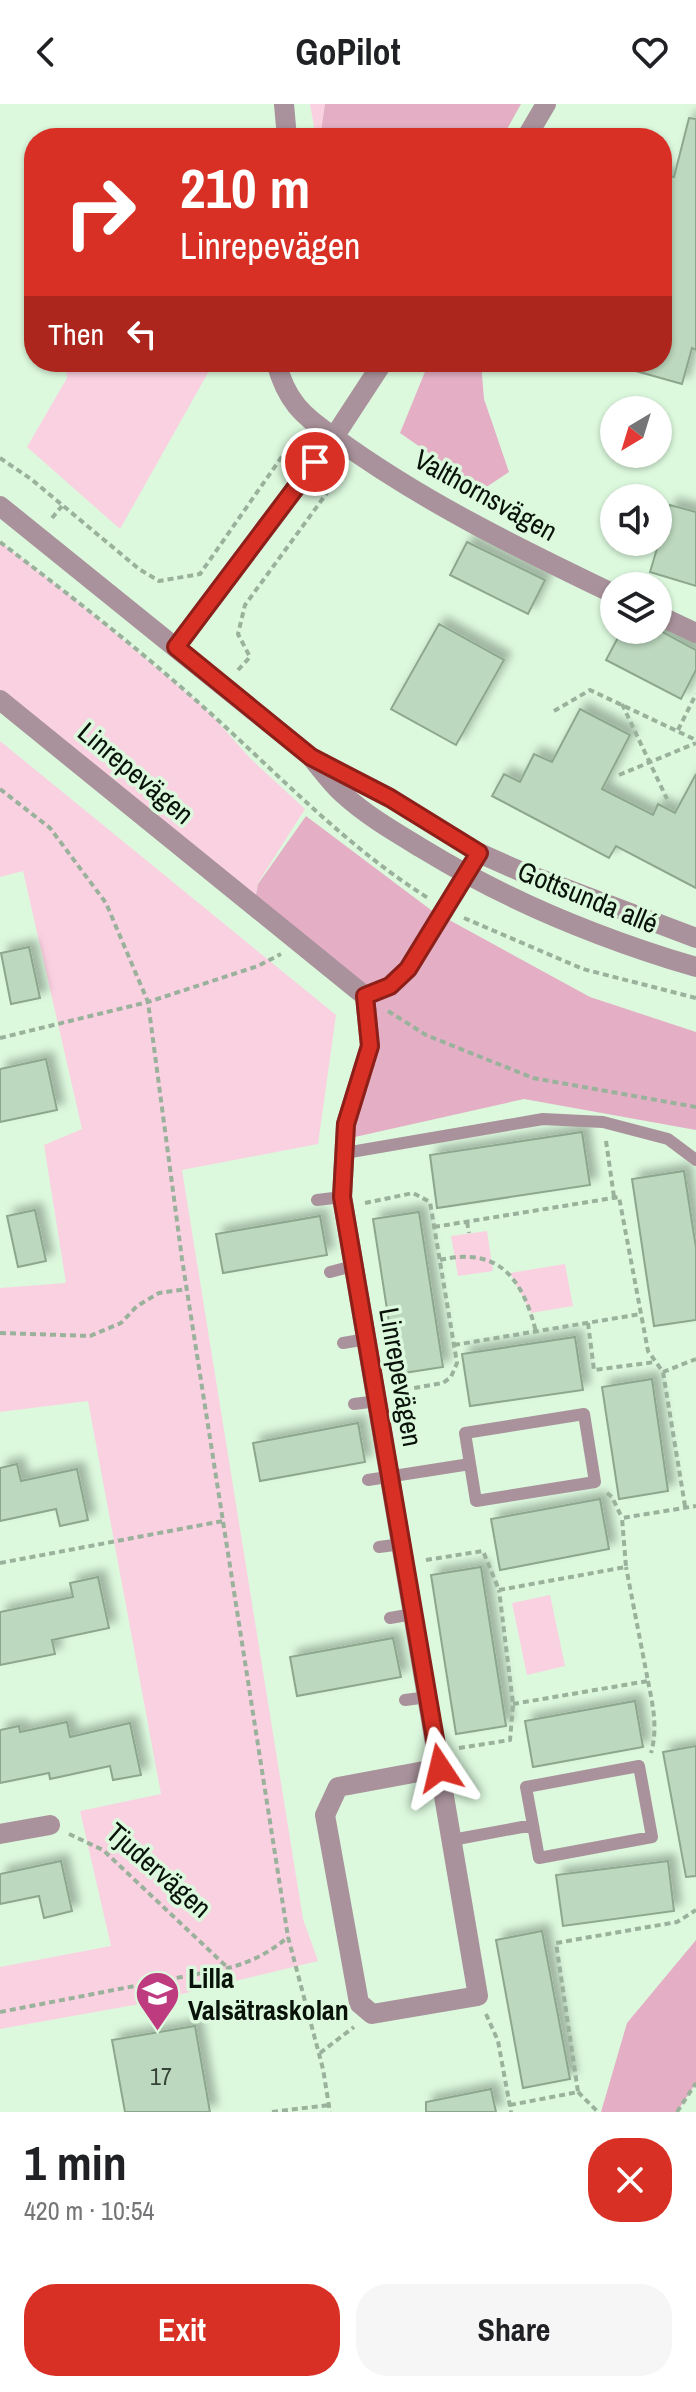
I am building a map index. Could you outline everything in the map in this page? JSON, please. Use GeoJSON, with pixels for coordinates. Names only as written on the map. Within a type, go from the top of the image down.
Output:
{"type":"FeatureCollection","features":[{"type":"Feature","properties":{"kind":"street"},"geometry":{"type":"LineString","coordinates":[[284,104],[286,128]]}},
{"type":"Feature","properties":{"kind":"street"},"geometry":{"type":"LineString","coordinates":[[532,128],[546,104]]}},
{"type":"Feature","properties":{"kind":"street","name":"Valthornsvägen"},"geometry":{"type":"LineString","coordinates":[[278,372],[282,386],[308,420],[357,453],[543,561],[600,587]]}},
{"type":"Feature","properties":{"kind":"street"},"geometry":{"type":"LineString","coordinates":[[176,647],[334,437],[376,372]]}},
{"type":"Feature","properties":{"kind":"street","name":"Gottsunda allé"},"geometry":{"type":"LineString","coordinates":[[0,506],[225,685],[311,757],[341,793],[381,823],[465,875],[508,897],[631,947],[696,967]]}},
{"type":"Feature","properties":{"kind":"street"},"geometry":{"type":"LineString","coordinates":[[672,622],[696,633]]}},
{"type":"Feature","properties":{"kind":"street","name":"Linrepevägen"},"geometry":{"type":"LineString","coordinates":[[0,700],[365,996],[370,1046],[346,1124],[343,1202],[478,1996]]}},
{"type":"Feature","properties":{"kind":"street","name":"Gottsunda allé"},"geometry":{"type":"LineString","coordinates":[[311,757],[390,798],[479,853],[696,938]]}},
{"type":"Feature","properties":{"kind":"street"},"geometry":{"type":"LineString","coordinates":[[365,996],[390,986],[408,969],[479,853]]}},
{"type":"Feature","properties":{"kind":"street"},"geometry":{"type":"LineString","coordinates":[[438,1759],[338,1787],[325,1815],[359,2003],[372,2014],[478,1996]]}},
{"type":"Feature","properties":{"kind":"street"},"geometry":{"type":"LineString","coordinates":[[0,1834],[50,1825]]}},
{"type":"Feature","properties":{"kind":"lane"},"geometry":{"type":"LineString","coordinates":[[345,1153],[543,1119],[603,1122],[668,1139],[696,1160]]}},
{"type":"Feature","properties":{"kind":"lane"},"geometry":{"type":"LineString","coordinates":[[317,1200],[343,1202]]}},
{"type":"Feature","properties":{"kind":"lane"},"geometry":{"type":"LineString","coordinates":[[330,1272],[353,1266]]}},
{"type":"Feature","properties":{"kind":"lane"},"geometry":{"type":"LineString","coordinates":[[343,1343],[367,1339]]}},
{"type":"Feature","properties":{"kind":"lane"},"geometry":{"type":"LineString","coordinates":[[354,1404],[377,1397]]}},
{"type":"Feature","properties":{"kind":"lane"},"geometry":{"type":"LineString","coordinates":[[584,1414],[595,1482],[476,1501],[470,1464],[465,1433],[584,1414]]}},
{"type":"Feature","properties":{"kind":"lane"},"geometry":{"type":"LineString","coordinates":[[368,1480],[470,1464]]}},
{"type":"Feature","properties":{"kind":"lane"},"geometry":{"type":"LineString","coordinates":[[379,1547],[403,1554]]}},
{"type":"Feature","properties":{"kind":"lane"},"geometry":{"type":"LineString","coordinates":[[390,1618],[413,1614]]}},
{"type":"Feature","properties":{"kind":"lane"},"geometry":{"type":"LineString","coordinates":[[405,1700],[428,1697]]}},
{"type":"Feature","properties":{"kind":"lane"},"geometry":{"type":"LineString","coordinates":[[639,1766],[652,1837],[539,1858],[533,1825],[526,1787],[639,1766]]}},
{"type":"Feature","properties":{"kind":"lane"},"geometry":{"type":"LineString","coordinates":[[452,1840],[533,1825]]}},
{"type":"Feature","properties":{"kind":"path"},"geometry":{"type":"LineString","coordinates":[[0,458],[31,479],[139,569],[159,581],[200,574],[308,420]]}},
{"type":"Feature","properties":{"kind":"path"},"geometry":{"type":"LineString","coordinates":[[225,685],[250,657],[238,634],[245,605],[357,453]]}},
{"type":"Feature","properties":{"kind":"path"},"geometry":{"type":"LineString","coordinates":[[52,518],[62,506]]}},
{"type":"Feature","properties":{"kind":"path"},"geometry":{"type":"LineString","coordinates":[[554,711],[590,690],[678,730],[696,742]]}},
{"type":"Feature","properties":{"kind":"path"},"geometry":{"type":"LineString","coordinates":[[678,730],[696,694]]}},
{"type":"Feature","properties":{"kind":"path"},"geometry":{"type":"LineString","coordinates":[[622,704],[667,799]]}},
{"type":"Feature","properties":{"kind":"path"},"geometry":{"type":"LineString","coordinates":[[619,775],[696,742]]}},
{"type":"Feature","properties":{"kind":"path"},"geometry":{"type":"LineString","coordinates":[[0,789],[50,828],[106,903],[148,1002],[187,1289],[288,1937],[319,2054],[330,2112]]}},
{"type":"Feature","properties":{"kind":"path"},"geometry":{"type":"LineString","coordinates":[[0,1038],[148,1002],[258,966],[300,943]]}},
{"type":"Feature","properties":{"kind":"path"},"geometry":{"type":"LineString","coordinates":[[365,996],[426,1035],[533,1078],[696,1107]]}},
{"type":"Feature","properties":{"kind":"path"},"geometry":{"type":"LineString","coordinates":[[603,1122],[614,1197]]}},
{"type":"Feature","properties":{"kind":"path"},"geometry":{"type":"LineString","coordinates":[[343,1202],[413,1193],[430,1202],[457,1363],[451,1377],[443,1383],[377,1397]]}},
{"type":"Feature","properties":{"kind":"path"},"geometry":{"type":"LineString","coordinates":[[434,1227],[619,1197],[648,1351],[663,1372],[685,1506]]}},
{"type":"Feature","properties":{"kind":"path"},"geometry":{"type":"LineString","coordinates":[[467,1222],[469,1233]]}},
{"type":"Feature","properties":{"kind":"path"},"geometry":{"type":"LineString","coordinates":[[440,1260],[455,1257],[492,1261],[510,1273],[531,1313],[536,1332]]}},
{"type":"Feature","properties":{"kind":"path"},"geometry":{"type":"LineString","coordinates":[[0,1333],[90,1336],[121,1323],[137,1306],[159,1293],[187,1289]]}},
{"type":"Feature","properties":{"kind":"path"},"geometry":{"type":"LineString","coordinates":[[454,1345],[641,1314]]}},
{"type":"Feature","properties":{"kind":"path"},"geometry":{"type":"LineString","coordinates":[[588,1323],[594,1370],[656,1362]]}},
{"type":"Feature","properties":{"kind":"path"},"geometry":{"type":"LineString","coordinates":[[663,1372],[696,1359]]}},
{"type":"Feature","properties":{"kind":"path"},"geometry":{"type":"LineString","coordinates":[[595,1482],[612,1497],[622,1518],[626,1567],[654,1713],[655,1738],[650,1756],[639,1766]]}},
{"type":"Feature","properties":{"kind":"path"},"geometry":{"type":"LineString","coordinates":[[622,1518],[696,1506]]}},
{"type":"Feature","properties":{"kind":"path"},"geometry":{"type":"LineString","coordinates":[[0,1563],[223,1521]]}},
{"type":"Feature","properties":{"kind":"path"},"geometry":{"type":"LineString","coordinates":[[403,1554],[483,1551],[499,1590],[513,1704],[510,1740],[438,1759]]}},
{"type":"Feature","properties":{"kind":"path"},"geometry":{"type":"LineString","coordinates":[[499,1590],[626,1567]]}},
{"type":"Feature","properties":{"kind":"path"},"geometry":{"type":"LineString","coordinates":[[513,1704],[648,1681]]}},
{"type":"Feature","properties":{"kind":"path","name":"Tjudervägen"},"geometry":{"type":"LineString","coordinates":[[50,1825],[103,1850],[228,1968]]}},
{"type":"Feature","properties":{"kind":"path"},"geometry":{"type":"LineString","coordinates":[[598,2112],[578,2092],[556,1943],[677,1922],[696,1910]]}},
{"type":"Feature","properties":{"kind":"path"},"geometry":{"type":"LineString","coordinates":[[0,2012],[228,1968],[251,1962],[288,1937]]}},
{"type":"Feature","properties":{"kind":"path"},"geometry":{"type":"LineString","coordinates":[[478,1996],[498,2041],[511,2112]]}},
{"type":"Feature","properties":{"kind":"path"},"geometry":{"type":"LineString","coordinates":[[319,2054],[372,2014]]}},
{"type":"Feature","properties":{"kind":"path"},"geometry":{"type":"LineString","coordinates":[[677,2112],[696,2083]]}},
{"type":"Feature","properties":{"kind":"path"},"geometry":{"type":"LineString","coordinates":[[510,2105],[578,2092]]}},
{"type":"Feature","properties":{"kind":"path"},"geometry":{"type":"LineString","coordinates":[[272,2112],[329,2105]]}},
{"type":"Feature","properties":{"kind":"shaded area"},"geometry":{"type":"Polygon","coordinates":[[[310,104],[325,104],[321,128],[314,128],[310,104]]]}},
{"type":"Feature","properties":{"kind":"shaded area"},"geometry":{"type":"Polygon","coordinates":[[[325,104],[521,104],[508,128],[321,128],[325,104]]]}},
{"type":"Feature","properties":{"kind":"shaded area"},"geometry":{"type":"Polygon","coordinates":[[[66,372],[208,372],[120,529],[27,447],[67,378],[66,372]]]}},
{"type":"Feature","properties":{"kind":"shaded area"},"geometry":{"type":"Polygon","coordinates":[[[425,372],[482,372],[484,399],[509,472],[482,490],[400,433],[425,372]]]}},
{"type":"Feature","properties":{"kind":"shaded area"},"geometry":{"type":"Polygon","coordinates":[[[0,542],[72,597],[206,709],[251,759],[305,809],[258,883],[254,906],[0,700],[0,542]]]}},
{"type":"Feature","properties":{"kind":"shaded area"},"geometry":{"type":"Polygon","coordinates":[[[0,741],[336,1015],[318,1144],[182,1170],[303,1919],[318,1961],[145,2003],[0,2029],[0,1967],[111,1946],[80,1811],[161,1794],[88,1401],[0,1412],[0,1288],[66,1283],[44,1145],[82,1129],[23,871],[0,877],[0,741]]]}},
{"type":"Feature","properties":{"kind":"shaded area"},"geometry":{"type":"Polygon","coordinates":[[[306,816],[431,910],[590,997],[696,1032],[696,1130],[524,1099],[346,1139],[370,1046],[365,996],[254,906],[258,884],[306,816]]]}},
{"type":"Feature","properties":{"kind":"shaded area"},"geometry":{"type":"Polygon","coordinates":[[[487,1231],[493,1271],[458,1276],[451,1236],[487,1231]]]}},
{"type":"Feature","properties":{"kind":"shaded area"},"geometry":{"type":"Polygon","coordinates":[[[565,1264],[573,1306],[531,1313],[510,1273],[565,1264]]]}},
{"type":"Feature","properties":{"kind":"shaded area"},"geometry":{"type":"Polygon","coordinates":[[[550,1595],[565,1666],[527,1675],[512,1603],[550,1595]]]}},
{"type":"Feature","properties":{"kind":"shaded area"},"geometry":{"type":"Polygon","coordinates":[[[696,1940],[696,2083],[677,2112],[601,2112],[627,2023],[696,1940]]]}},
{"type":"Feature","properties":{"kind":"building"},"geometry":{"type":"Polygon","coordinates":[[[689,118],[696,119],[696,350],[692,348],[682,384],[639,372],[672,372],[674,177],[689,118]]]}},
{"type":"Feature","properties":{"kind":"building"},"geometry":{"type":"Polygon","coordinates":[[[672,506],[696,512],[696,586],[672,579],[672,572],[650,572],[655,556],[672,556],[672,506]]]}},
{"type":"Feature","properties":{"kind":"building"},"geometry":{"type":"Polygon","coordinates":[[[467,542],[545,580],[528,614],[450,575],[467,542]]]}},
{"type":"Feature","properties":{"kind":"building"},"geometry":{"type":"Polygon","coordinates":[[[439,624],[504,660],[456,745],[391,709],[439,624]]]}},
{"type":"Feature","properties":{"kind":"building"},"geometry":{"type":"Polygon","coordinates":[[[672,637],[696,650],[696,670],[681,699],[606,660],[615,644],[672,644],[672,637]]]}},
{"type":"Feature","properties":{"kind":"building"},"geometry":{"type":"Polygon","coordinates":[[[580,709],[630,735],[602,789],[653,815],[658,804],[675,813],[696,774],[696,888],[616,846],[609,858],[492,796],[504,774],[520,782],[534,754],[552,762],[580,709]]]}},
{"type":"Feature","properties":{"kind":"building"},"geometry":{"type":"Polygon","coordinates":[[[29,947],[40,998],[11,1004],[1,953],[29,947]]]}},
{"type":"Feature","properties":{"kind":"building"},"geometry":{"type":"Polygon","coordinates":[[[46,1059],[57,1110],[0,1122],[0,1069],[46,1059]]]}},
{"type":"Feature","properties":{"kind":"building"},"geometry":{"type":"Polygon","coordinates":[[[582,1132],[590,1185],[437,1208],[430,1155],[582,1132]]]}},
{"type":"Feature","properties":{"kind":"building"},"geometry":{"type":"Polygon","coordinates":[[[684,1171],[696,1248],[696,1320],[654,1326],[632,1179],[684,1171]]]}},
{"type":"Feature","properties":{"kind":"building"},"geometry":{"type":"Polygon","coordinates":[[[35,1210],[46,1261],[18,1267],[7,1216],[35,1210]]]}},
{"type":"Feature","properties":{"kind":"building"},"geometry":{"type":"Polygon","coordinates":[[[419,1212],[443,1367],[397,1374],[373,1219],[419,1212]]]}},
{"type":"Feature","properties":{"kind":"building"},"geometry":{"type":"Polygon","coordinates":[[[320,1216],[327,1255],[223,1273],[216,1234],[320,1216]]]}},
{"type":"Feature","properties":{"kind":"building"},"geometry":{"type":"Polygon","coordinates":[[[575,1337],[583,1390],[470,1406],[462,1354],[575,1337]]]}},
{"type":"Feature","properties":{"kind":"building"},"geometry":{"type":"Polygon","coordinates":[[[652,1379],[668,1491],[619,1499],[602,1387],[652,1379]]]}},
{"type":"Feature","properties":{"kind":"building"},"geometry":{"type":"Polygon","coordinates":[[[358,1423],[365,1462],[260,1481],[253,1443],[358,1423]]]}},
{"type":"Feature","properties":{"kind":"building"},"geometry":{"type":"Polygon","coordinates":[[[17,1464],[21,1481],[77,1469],[88,1520],[60,1526],[56,1509],[0,1521],[0,1468],[17,1464]]]}},
{"type":"Feature","properties":{"kind":"building"},"geometry":{"type":"Polygon","coordinates":[[[600,1499],[609,1549],[500,1570],[491,1519],[600,1499]]]}},
{"type":"Feature","properties":{"kind":"building"},"geometry":{"type":"Polygon","coordinates":[[[481,1567],[506,1726],[456,1734],[431,1575],[481,1567]]]}},
{"type":"Feature","properties":{"kind":"building"},"geometry":{"type":"Polygon","coordinates":[[[98,1577],[109,1628],[52,1640],[55,1654],[0,1665],[0,1612],[73,1597],[70,1583],[98,1577]]]}},
{"type":"Feature","properties":{"kind":"building"},"geometry":{"type":"Polygon","coordinates":[[[393,1638],[401,1677],[297,1696],[290,1657],[393,1638]]]}},
{"type":"Feature","properties":{"kind":"building"},"geometry":{"type":"Polygon","coordinates":[[[635,1701],[643,1747],[533,1767],[525,1721],[635,1701]]]}},
{"type":"Feature","properties":{"kind":"building"},"geometry":{"type":"Polygon","coordinates":[[[67,1722],[70,1737],[130,1723],[141,1775],[113,1780],[110,1766],[50,1779],[49,1773],[0,1783],[0,1730],[19,1726],[20,1732],[67,1722]]]}},
{"type":"Feature","properties":{"kind":"building"},"geometry":{"type":"Polygon","coordinates":[[[696,1746],[696,1876],[686,1877],[663,1752],[696,1746]]]}},
{"type":"Feature","properties":{"kind":"building"},"geometry":{"type":"Polygon","coordinates":[[[61,1861],[72,1911],[44,1918],[39,1896],[0,1904],[0,1874],[61,1861]]]}},
{"type":"Feature","properties":{"kind":"building"},"geometry":{"type":"Polygon","coordinates":[[[668,1861],[674,1911],[563,1926],[556,1875],[668,1861]]]}},
{"type":"Feature","properties":{"kind":"building"},"geometry":{"type":"Polygon","coordinates":[[[542,1931],[570,2079],[523,2088],[496,1940],[542,1931]]]}},
{"type":"Feature","properties":{"kind":"building","name":"Lilla Valsätraskolan"},"geometry":{"type":"Polygon","coordinates":[[[195,2026],[210,2112],[125,2112],[112,2040],[195,2026]]]}},
{"type":"Feature","properties":{"kind":"building"},"geometry":{"type":"Polygon","coordinates":[[[491,2089],[496,2112],[426,2112],[426,2102],[491,2089]]]}},
{"type":"Feature","properties":{"kind":"place","name":"Lilla Valsätraskolan"},"geometry":{"type":"Point","coordinates":[157,2033]}},
{"type":"Feature","properties":{"kind":"route"},"geometry":{"type":"LineString","coordinates":[[315,462],[176,647],[311,757],[390,798],[479,853],[408,969],[390,986],[365,996],[370,1046],[346,1124],[342,1197],[440,1768]]}}]}
